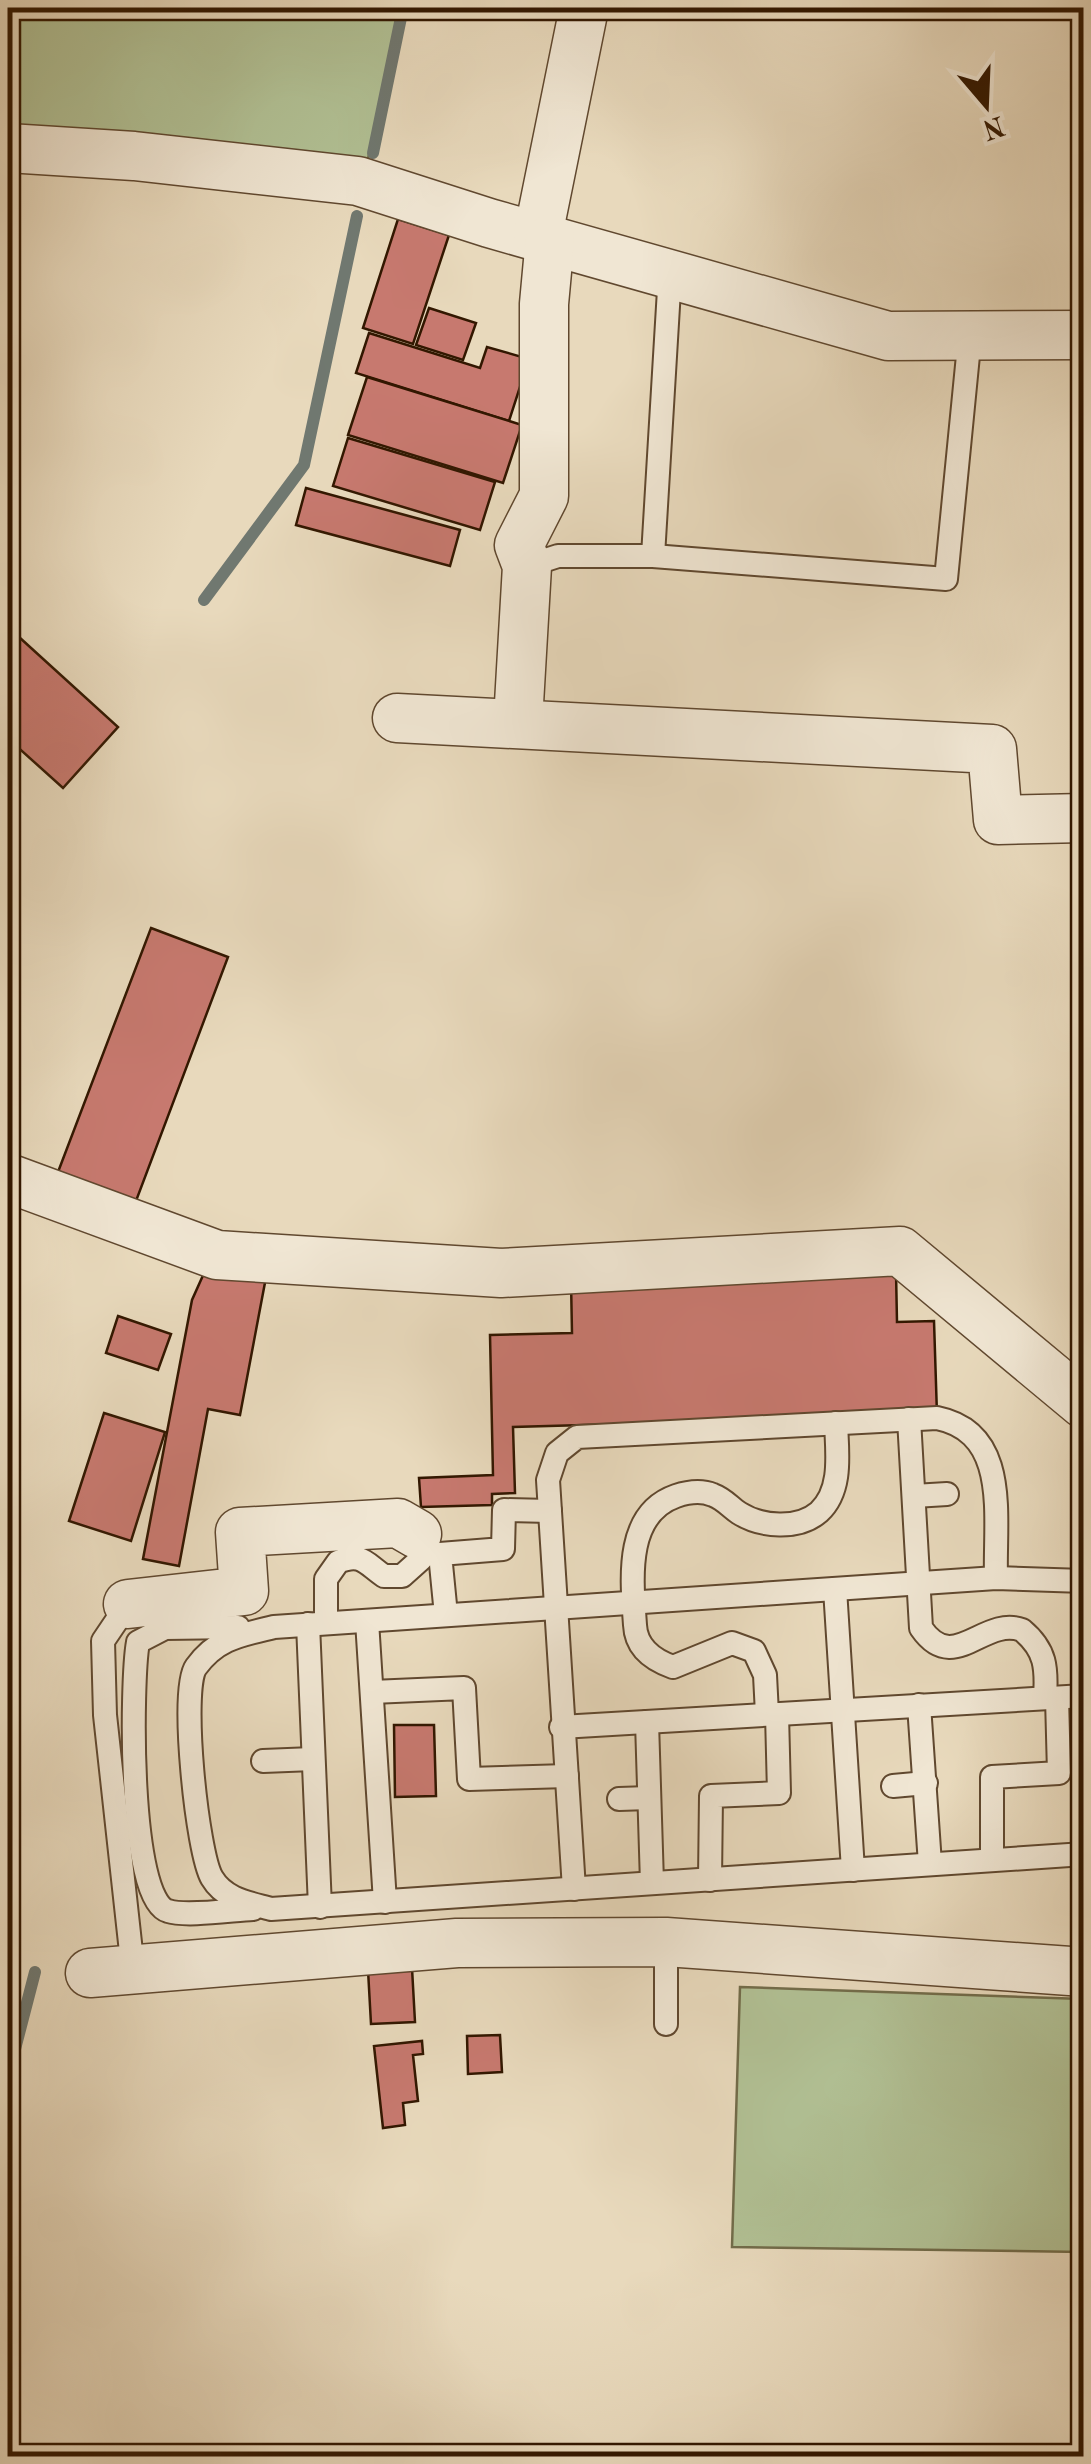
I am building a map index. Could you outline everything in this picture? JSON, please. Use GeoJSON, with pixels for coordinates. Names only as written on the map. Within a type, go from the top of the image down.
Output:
{"type":"FeatureCollection","features":[{"type":"Feature","properties":{"kind":"street"},"geometry":{"type":"LineString","coordinates":[[518,722],[527,566],[519,546],[544,496],[544,237],[583,13]]}},
{"type":"Feature","properties":{"kind":"street"},"geometry":{"type":"LineString","coordinates":[[8,148],[134,156],[358,180],[888,336],[1084,336]]}},
{"type":"Feature","properties":{"kind":"street"},"geometry":{"type":"LineString","coordinates":[[397,718],[992,750],[998,820],[1084,818]]}},
{"type":"Feature","properties":{"kind":"street"},"geometry":{"type":"LineString","coordinates":[[8,1178],[217,1255],[501,1273],[900,1252],[1084,1404]]}},
{"type":"Feature","properties":{"kind":"street"},"geometry":{"type":"LineString","coordinates":[[128,1604],[244,1591],[240,1532],[398,1523],[417,1534]]}},
{"type":"Feature","properties":{"kind":"street"},"geometry":{"type":"LineString","coordinates":[[111,1971],[457,1943],[666,1942],[1084,1972]]}},
{"type":"Feature","properties":{"kind":"lane"},"geometry":{"type":"LineString","coordinates":[[653,556],[670,273]]}},
{"type":"Feature","properties":{"kind":"lane"},"geometry":{"type":"LineString","coordinates":[[527,566],[558,556],[653,556],[946,579],[970,335]]}},
{"type":"Feature","properties":{"kind":"lane"},"geometry":{"type":"LineString","coordinates":[[574,1889],[548,1480],[556,1453],[578,1437],[937,1418],[962,1423],[980,1440],[992,1465],[996,1578]]}},
{"type":"Feature","properties":{"kind":"lane"},"geometry":{"type":"LineString","coordinates":[[910,1419],[921,1628],[930,1642],[944,1648],[960,1646],[995,1628],[1012,1626],[1032,1638],[1046,1663],[1059,1772],[992,1776],[992,1860]]}},
{"type":"Feature","properties":{"kind":"lane"},"geometry":{"type":"LineString","coordinates":[[710,1880],[710,1796],[779,1792],[764,1675],[754,1651],[732,1644],[673,1668],[644,1650],[635,1630],[637,1535],[648,1514],[668,1499],[688,1492],[710,1493],[765,1524],[804,1520],[819,1512],[834,1486],[836,1423]]}},
{"type":"Feature","properties":{"kind":"lane"},"geometry":{"type":"LineString","coordinates":[[914,1496],[947,1494]]}},
{"type":"Feature","properties":{"kind":"lane"},"geometry":{"type":"LineString","coordinates":[[446,1615],[440,1554],[503,1549],[504,1510],[550,1511]]}},
{"type":"Feature","properties":{"kind":"lane"},"geometry":{"type":"LineString","coordinates":[[320,1907],[313,1759],[317,1624],[326,1579],[338,1562],[358,1558],[369,1560],[384,1576],[402,1576],[421,1559],[417,1534]]}},
{"type":"Feature","properties":{"kind":"lane"},"geometry":{"type":"LineString","coordinates":[[1084,1581],[996,1578],[274,1627],[166,1628],[138,1642],[132,1672],[136,1792],[145,1875],[154,1902],[168,1911],[320,1907],[1084,1854]]}},
{"type":"Feature","properties":{"kind":"lane"},"geometry":{"type":"LineString","coordinates":[[836,1589],[853,1870]]}},
{"type":"Feature","properties":{"kind":"lane"},"geometry":{"type":"LineString","coordinates":[[111,1971],[103,1641],[128,1604]]}},
{"type":"Feature","properties":{"kind":"lane"},"geometry":{"type":"LineString","coordinates":[[368,1620],[386,1902]]}},
{"type":"Feature","properties":{"kind":"lane"},"geometry":{"type":"LineString","coordinates":[[272,1909],[233,1899],[212,1879],[199,1837],[189,1717],[193,1671],[220,1640],[274,1627]]}},
{"type":"Feature","properties":{"kind":"lane"},"geometry":{"type":"LineString","coordinates":[[372,1692],[464,1688],[469,1779],[566,1776]]}},
{"type":"Feature","properties":{"kind":"lane"},"geometry":{"type":"LineString","coordinates":[[562,1726],[1084,1696]]}},
{"type":"Feature","properties":{"kind":"lane"},"geometry":{"type":"LineString","coordinates":[[919,1706],[930,1864]]}},
{"type":"Feature","properties":{"kind":"lane"},"geometry":{"type":"LineString","coordinates":[[647,1722],[652,1884]]}},
{"type":"Feature","properties":{"kind":"lane"},"geometry":{"type":"LineString","coordinates":[[262,1761],[313,1759]]}},
{"type":"Feature","properties":{"kind":"lane"},"geometry":{"type":"LineString","coordinates":[[892,1786],[926,1782]]}},
{"type":"Feature","properties":{"kind":"lane"},"geometry":{"type":"LineString","coordinates":[[619,1799],[649,1798]]}},
{"type":"Feature","properties":{"kind":"lane"},"geometry":{"type":"LineString","coordinates":[[666,1942],[666,2024]]}},
{"type":"Feature","properties":{"kind":"green space"},"geometry":{"type":"Polygon","coordinates":[[[8,8],[403,8],[367,163],[8,127],[8,8]]]}},
{"type":"Feature","properties":{"kind":"green space"},"geometry":{"type":"Polygon","coordinates":[[[740,1987],[1083,1999],[1083,2252],[732,2247],[740,1987]]]}},
{"type":"Feature","properties":{"kind":"building"},"geometry":{"type":"Polygon","coordinates":[[[398,219],[449,235],[413,344],[363,328],[398,219]]]}},
{"type":"Feature","properties":{"kind":"building"},"geometry":{"type":"Polygon","coordinates":[[[429,308],[476,323],[463,360],[416,345],[429,308]]]}},
{"type":"Feature","properties":{"kind":"building"},"geometry":{"type":"Polygon","coordinates":[[[369,333],[480,368],[487,347],[529,359],[509,421],[356,373],[369,333]]]}},
{"type":"Feature","properties":{"kind":"building"},"geometry":{"type":"Polygon","coordinates":[[[367,377],[522,425],[503,483],[348,435],[367,377]]]}},
{"type":"Feature","properties":{"kind":"building"},"geometry":{"type":"Polygon","coordinates":[[[348,438],[495,482],[480,530],[333,486],[348,438]]]}},
{"type":"Feature","properties":{"kind":"building"},"geometry":{"type":"Polygon","coordinates":[[[306,488],[460,530],[450,566],[296,525],[306,488]]]}},
{"type":"Feature","properties":{"kind":"building"},"geometry":{"type":"Polygon","coordinates":[[[8,627],[118,727],[63,788],[12,742],[8,747],[8,627]]]}},
{"type":"Feature","properties":{"kind":"building"},"geometry":{"type":"Polygon","coordinates":[[[151,928],[228,957],[136,1201],[58,1172],[151,928]]]}},
{"type":"Feature","properties":{"kind":"building"},"geometry":{"type":"Polygon","coordinates":[[[209,1262],[267,1272],[240,1415],[208,1409],[179,1566],[143,1559],[192,1300],[209,1262]]]}},
{"type":"Feature","properties":{"kind":"building"},"geometry":{"type":"Polygon","coordinates":[[[896,1272],[897,1322],[934,1321],[937,1415],[513,1427],[515,1493],[492,1494],[492,1505],[421,1507],[419,1478],[493,1475],[490,1335],[572,1333],[571,1281],[896,1272]]]}},
{"type":"Feature","properties":{"kind":"building"},"geometry":{"type":"Polygon","coordinates":[[[118,1316],[171,1334],[158,1370],[106,1353],[118,1316]]]}},
{"type":"Feature","properties":{"kind":"building"},"geometry":{"type":"Polygon","coordinates":[[[104,1413],[165,1432],[131,1541],[69,1521],[104,1413]]]}},
{"type":"Feature","properties":{"kind":"building"},"geometry":{"type":"Polygon","coordinates":[[[394,1725],[434,1725],[436,1796],[395,1797],[394,1725]]]}},
{"type":"Feature","properties":{"kind":"building"},"geometry":{"type":"Polygon","coordinates":[[[1075,1911],[1084,1912],[1084,1956],[1071,1954],[1075,1911]]]}},
{"type":"Feature","properties":{"kind":"building"},"geometry":{"type":"Polygon","coordinates":[[[412,1968],[415,2022],[371,2024],[368,1970],[412,1968]]]}},
{"type":"Feature","properties":{"kind":"building"},"geometry":{"type":"Polygon","coordinates":[[[500,2035],[502,2072],[468,2074],[467,2036],[500,2035]]]}},
{"type":"Feature","properties":{"kind":"building"},"geometry":{"type":"Polygon","coordinates":[[[422,2041],[423,2054],[413,2055],[418,2101],[403,2103],[405,2125],[383,2128],[374,2046],[422,2041]]]}},
{"type":"Feature","properties":{"kind":"waterway"},"geometry":{"type":"LineString","coordinates":[[373,153],[403,8]]}},
{"type":"Feature","properties":{"kind":"waterway"},"geometry":{"type":"LineString","coordinates":[[204,600],[304,465],[357,216]]}},
{"type":"Feature","properties":{"kind":"waterway"},"geometry":{"type":"LineString","coordinates":[[8,2076],[35,1972]]}}]}
